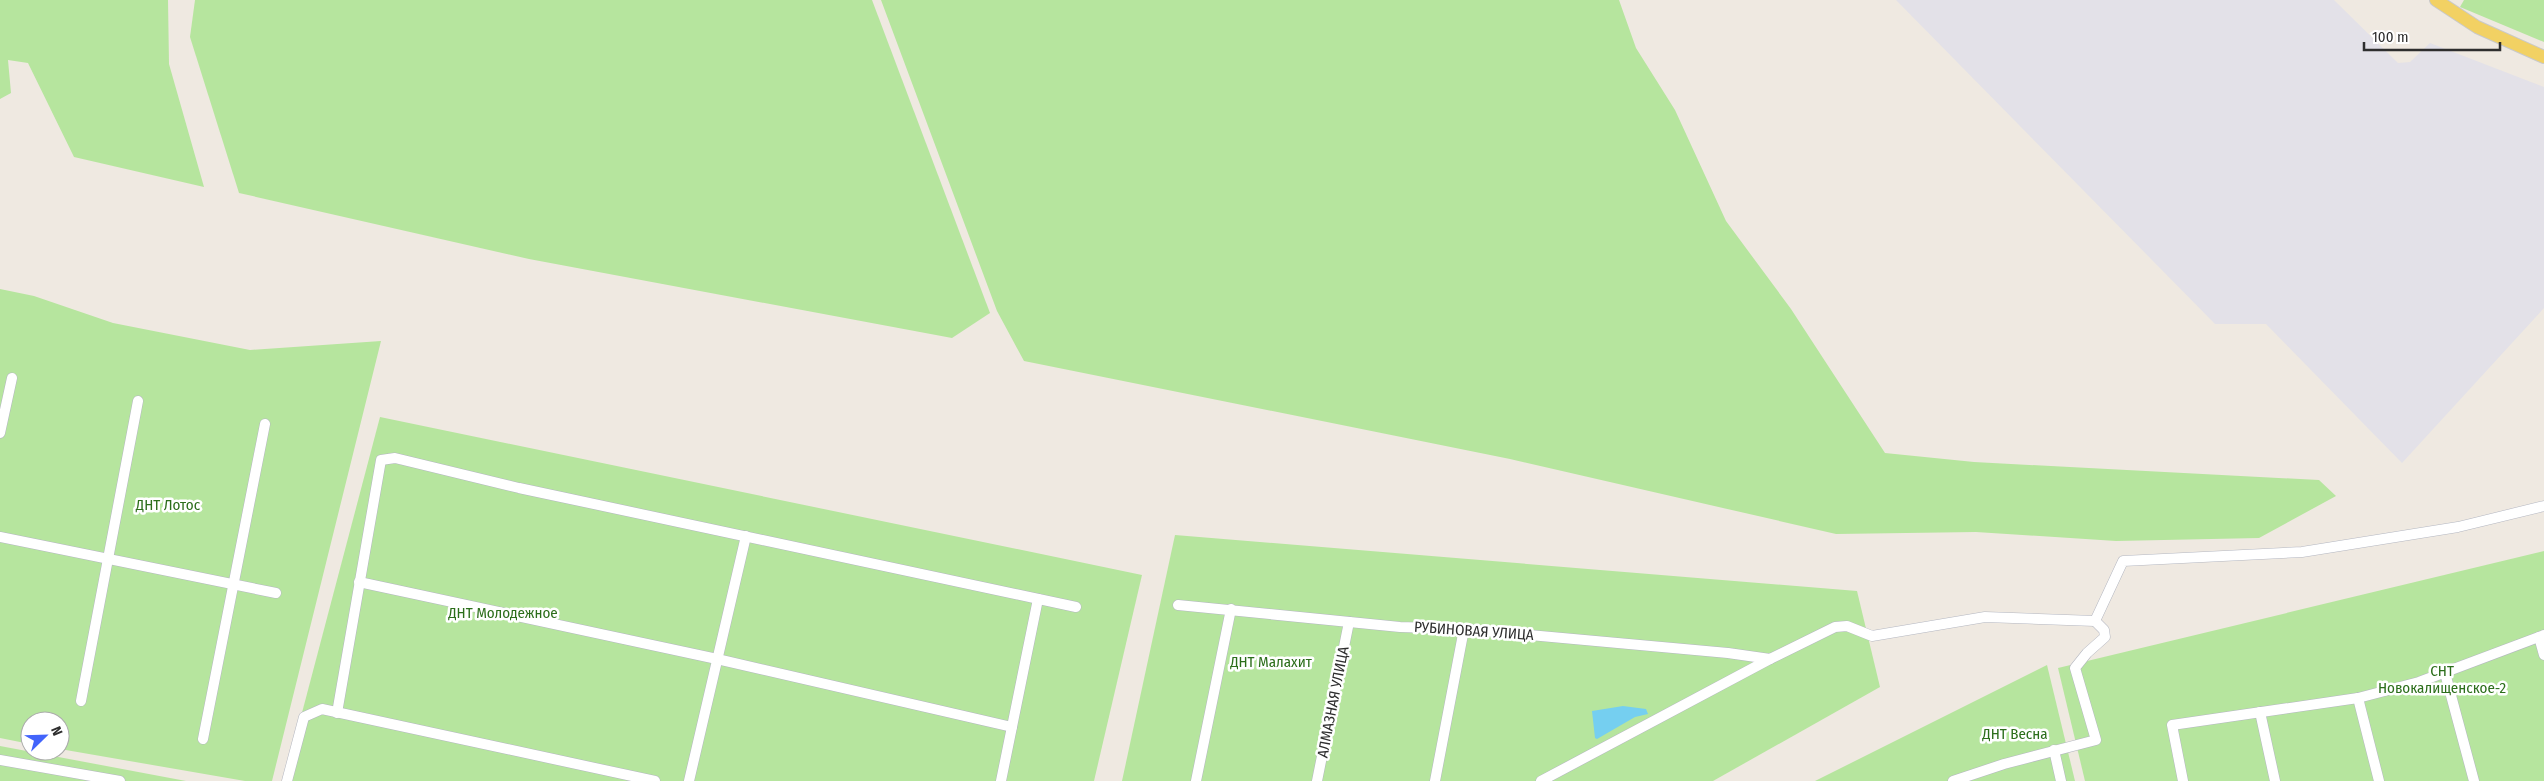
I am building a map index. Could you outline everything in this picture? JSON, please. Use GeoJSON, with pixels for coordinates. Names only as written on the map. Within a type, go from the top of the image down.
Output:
{"type":"FeatureCollection","features":[{"type":"Feature","properties":{"kind":"main road"},"geometry":{"type":"LineString","coordinates":[[2436,0],[2477,27],[2544,57]]}},
{"type":"Feature","properties":{"kind":"street"},"geometry":{"type":"LineString","coordinates":[[0,433],[12,378]]}},
{"type":"Feature","properties":{"kind":"street"},"geometry":{"type":"LineString","coordinates":[[82,701],[138,401]]}},
{"type":"Feature","properties":{"kind":"street"},"geometry":{"type":"LineString","coordinates":[[203,740],[265,424]]}},
{"type":"Feature","properties":{"kind":"street"},"geometry":{"type":"LineString","coordinates":[[336,713],[381,460],[395,458],[519,488],[1076,607]]}},
{"type":"Feature","properties":{"kind":"street"},"geometry":{"type":"LineString","coordinates":[[2095,621],[2123,561],[2302,552],[2458,527],[2544,506]]}},
{"type":"Feature","properties":{"kind":"street"},"geometry":{"type":"LineString","coordinates":[[689,781],[746,536]]}},
{"type":"Feature","properties":{"kind":"street"},"geometry":{"type":"LineString","coordinates":[[0,537],[107,560],[276,592]]}},
{"type":"Feature","properties":{"kind":"street"},"geometry":{"type":"LineString","coordinates":[[359,582],[717,658],[1012,727]]}},
{"type":"Feature","properties":{"kind":"street"},"geometry":{"type":"LineString","coordinates":[[1001,781],[1038,599]]}},
{"type":"Feature","properties":{"kind":"street","name":"РУБИНОВАЯ УЛИЦА"},"geometry":{"type":"LineString","coordinates":[[1178,605],[1349,622],[1464,629],[1728,652],[1770,659]]}},
{"type":"Feature","properties":{"kind":"street"},"geometry":{"type":"LineString","coordinates":[[1196,781],[1231,610]]}},
{"type":"Feature","properties":{"kind":"street"},"geometry":{"type":"LineString","coordinates":[[1541,781],[1770,659],[1835,627],[1847,626],[1872,636],[1984,617],[2095,621],[2104,630],[2105,637],[2087,653],[2075,668],[2096,740],[2054,750],[1953,781]]}},
{"type":"Feature","properties":{"kind":"street","name":"АЛМАЗНАЯ УЛИЦА"},"geometry":{"type":"LineString","coordinates":[[1317,781],[1349,622]]}},
{"type":"Feature","properties":{"kind":"street"},"geometry":{"type":"LineString","coordinates":[[1435,781],[1464,629]]}},
{"type":"Feature","properties":{"kind":"street"},"geometry":{"type":"LineString","coordinates":[[2183,781],[2172,725],[2358,698],[2419,682],[2541,636],[2544,655]]}},
{"type":"Feature","properties":{"kind":"street"},"geometry":{"type":"LineString","coordinates":[[2445,673],[2474,781]]}},
{"type":"Feature","properties":{"kind":"street"},"geometry":{"type":"LineString","coordinates":[[2358,698],[2378,781]]}},
{"type":"Feature","properties":{"kind":"street"},"geometry":{"type":"LineString","coordinates":[[287,781],[304,716],[322,709],[655,781]]}},
{"type":"Feature","properties":{"kind":"street"},"geometry":{"type":"LineString","coordinates":[[2260,712],[2275,781]]}},
{"type":"Feature","properties":{"kind":"street"},"geometry":{"type":"LineString","coordinates":[[2054,750],[2061,781]]}},
{"type":"Feature","properties":{"kind":"street"},"geometry":{"type":"LineString","coordinates":[[0,760],[120,781]]}},
{"type":"Feature","properties":{"kind":"shaded area"},"geometry":{"type":"Polygon","coordinates":[[[1896,0],[2334,0],[2398,63],[2410,62],[2430,43],[2544,87],[2544,308],[2402,463],[2266,324],[2215,324],[1896,0]]]}},
{"type":"Feature","properties":{"kind":"green space"},"geometry":{"type":"Polygon","coordinates":[[[0,0],[168,0],[169,64],[204,187],[74,157],[28,63],[8,60],[11,93],[0,99],[0,0]]]}},
{"type":"Feature","properties":{"kind":"green space"},"geometry":{"type":"Polygon","coordinates":[[[195,0],[872,0],[990,313],[952,338],[529,259],[239,193],[190,37],[195,0]]]}},
{"type":"Feature","properties":{"kind":"green space"},"geometry":{"type":"Polygon","coordinates":[[[881,0],[1619,0],[1636,48],[1675,110],[1726,221],[1791,309],[1885,453],[1974,462],[2319,480],[2336,496],[2259,538],[2116,541],[1976,532],[1836,534],[1510,459],[1024,361],[997,311],[881,0]]]}},
{"type":"Feature","properties":{"kind":"green space"},"geometry":{"type":"Polygon","coordinates":[[[2464,0],[2544,0],[2544,42],[2460,7],[2464,0]]]}},
{"type":"Feature","properties":{"kind":"green space","name":"ДНТ Лотос"},"geometry":{"type":"Polygon","coordinates":[[[0,289],[34,296],[113,323],[250,350],[381,341],[272,781],[245,781],[70,751],[70,711],[20,711],[20,742],[0,738],[0,289]]]}},
{"type":"Feature","properties":{"kind":"green space","name":"ДНТ Молодежное"},"geometry":{"type":"Polygon","coordinates":[[[380,417],[1142,575],[1094,781],[284,781],[380,417]]]}},
{"type":"Feature","properties":{"kind":"green space","name":"ДНТ Малахит"},"geometry":{"type":"Polygon","coordinates":[[[1175,535],[1857,591],[1880,687],[1713,781],[1122,781],[1175,535]]]}},
{"type":"Feature","properties":{"kind":"green space","name":"СНТ Новокалищенское-2"},"geometry":{"type":"Polygon","coordinates":[[[2544,551],[2544,781],[2085,781],[2058,668],[2544,551]]]}},
{"type":"Feature","properties":{"kind":"green space","name":"ДНТ Весна"},"geometry":{"type":"Polygon","coordinates":[[[2047,665],[2075,781],[1815,781],[2047,665]]]}},
{"type":"Feature","properties":{"kind":"green space"},"geometry":{"type":"Polygon","coordinates":[[[0,746],[20,750],[20,761],[70,761],[70,759],[186,781],[0,781],[0,746]]]}},
{"type":"Feature","properties":{"kind":"water"},"geometry":{"type":"Polygon","coordinates":[[[1623,706],[1646,709],[1648,714],[1635,717],[1597,739],[1595,738],[1592,711],[1623,706]]]}}]}
